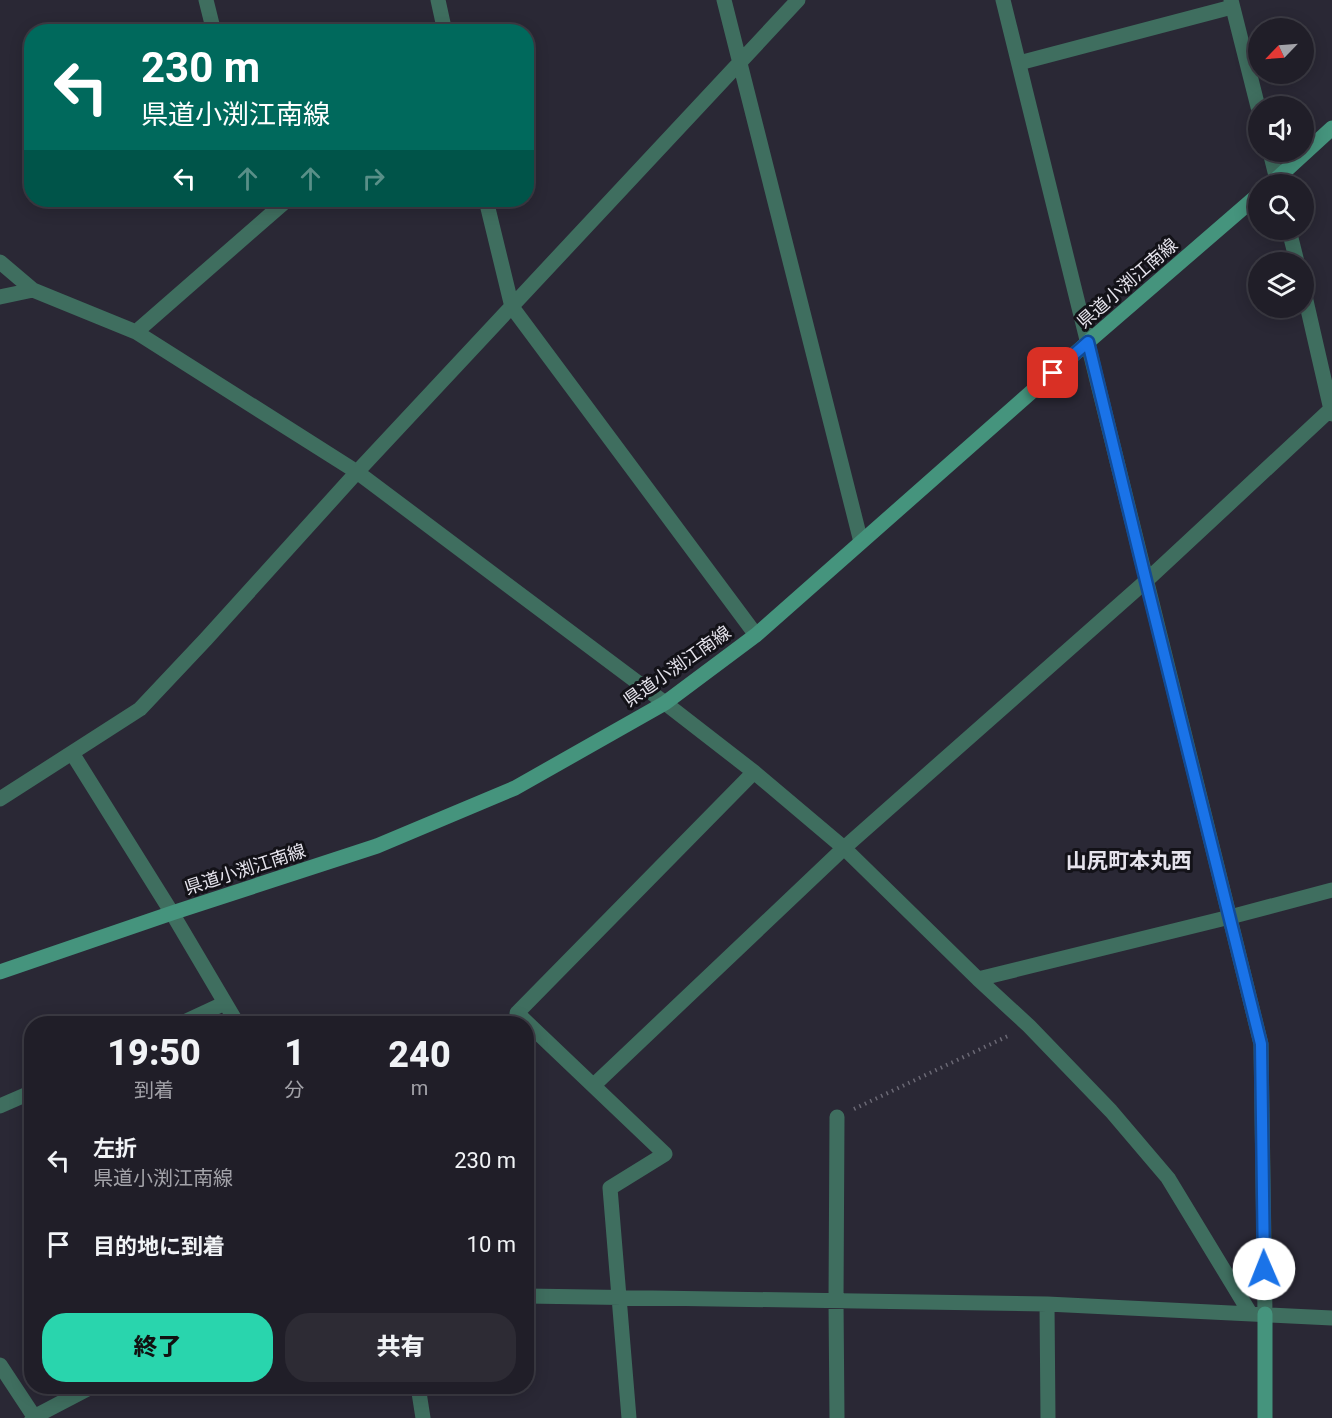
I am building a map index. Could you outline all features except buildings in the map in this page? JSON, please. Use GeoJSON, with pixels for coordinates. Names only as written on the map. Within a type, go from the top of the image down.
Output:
{"type":"FeatureCollection","features":[{"type":"Feature","properties":{"kind":"main road"},"geometry":{"type":"LineString","coordinates":[[1285,174],[1332,128]]}},
{"type":"Feature","properties":{"kind":"main road","name":"県道小渕江南線"},"geometry":{"type":"LineString","coordinates":[[0,972],[377,846],[515,788],[665,703],[756,635],[1248,204]]}},
{"type":"Feature","properties":{"kind":"main road"},"geometry":{"type":"LineString","coordinates":[[1257,1314],[1266,1418]]}},
{"type":"Feature","properties":{"kind":"street"},"geometry":{"type":"LineString","coordinates":[[206,0],[212,24]]}},
{"type":"Feature","properties":{"kind":"street"},"geometry":{"type":"LineString","coordinates":[[438,0],[443,24]]}},
{"type":"Feature","properties":{"kind":"street"},"geometry":{"type":"LineString","coordinates":[[724,0],[861,542]]}},
{"type":"Feature","properties":{"kind":"street"},"geometry":{"type":"LineString","coordinates":[[0,799],[140,710],[357,472],[798,0]]}},
{"type":"Feature","properties":{"kind":"street"},"geometry":{"type":"LineString","coordinates":[[1003,0],[1261,1044],[1257,1314]]}},
{"type":"Feature","properties":{"kind":"street"},"geometry":{"type":"LineString","coordinates":[[1019,63],[1231,3],[1255,96]]}},
{"type":"Feature","properties":{"kind":"street"},"geometry":{"type":"LineString","coordinates":[[136,332],[278,207]]}},
{"type":"Feature","properties":{"kind":"street"},"geometry":{"type":"LineString","coordinates":[[488,207],[512,307],[756,635]]}},
{"type":"Feature","properties":{"kind":"street"},"geometry":{"type":"LineString","coordinates":[[0,262],[33,290],[136,332],[357,472],[754,772],[844,848],[1029,1026],[1112,1111],[1168,1178],[1257,1314]]}},
{"type":"Feature","properties":{"kind":"street"},"geometry":{"type":"LineString","coordinates":[[0,297],[33,290]]}},
{"type":"Feature","properties":{"kind":"street"},"geometry":{"type":"LineString","coordinates":[[594,1085],[844,848],[1146,581],[1331,411],[1310,318]]}},
{"type":"Feature","properties":{"kind":"street"},"geometry":{"type":"LineString","coordinates":[[72,753],[172,913],[233,1016]]}},
{"type":"Feature","properties":{"kind":"street"},"geometry":{"type":"LineString","coordinates":[[520,1016],[517,1013],[754,772]]}},
{"type":"Feature","properties":{"kind":"street"},"geometry":{"type":"LineString","coordinates":[[978,979],[1332,890]]}},
{"type":"Feature","properties":{"kind":"street"},"geometry":{"type":"LineString","coordinates":[[197,1016],[225,1003]]}},
{"type":"Feature","properties":{"kind":"street"},"geometry":{"type":"LineString","coordinates":[[534,1029],[665,1154],[610,1188],[629,1418]]}},
{"type":"Feature","properties":{"kind":"street"},"geometry":{"type":"LineString","coordinates":[[0,1106],[24,1096]]}},
{"type":"Feature","properties":{"kind":"street"},"geometry":{"type":"LineString","coordinates":[[837,1118],[837,1418]]}},
{"type":"Feature","properties":{"kind":"street"},"geometry":{"type":"LineString","coordinates":[[534,1296],[1047,1304],[1332,1318]]}},
{"type":"Feature","properties":{"kind":"street"},"geometry":{"type":"LineString","coordinates":[[1047,1304],[1048,1418]]}},
{"type":"Feature","properties":{"kind":"street"},"geometry":{"type":"LineString","coordinates":[[0,1365],[34,1418],[78,1394]]}},
{"type":"Feature","properties":{"kind":"street"},"geometry":{"type":"LineString","coordinates":[[419,1394],[423,1418]]}},
{"type":"Feature","properties":{"kind":"path"},"geometry":{"type":"LineString","coordinates":[[837,1118],[1029,1026]]}},
{"type":"Feature","properties":{"kind":"district","name":"山尻町本丸西"},"geometry":{"type":"Point","coordinates":[1129,861]}},
{"type":"Feature","properties":{"kind":"route"},"geometry":{"type":"LineString","coordinates":[[1053,373],[1088,342],[1261,1044],[1264,1269]]}}]}
